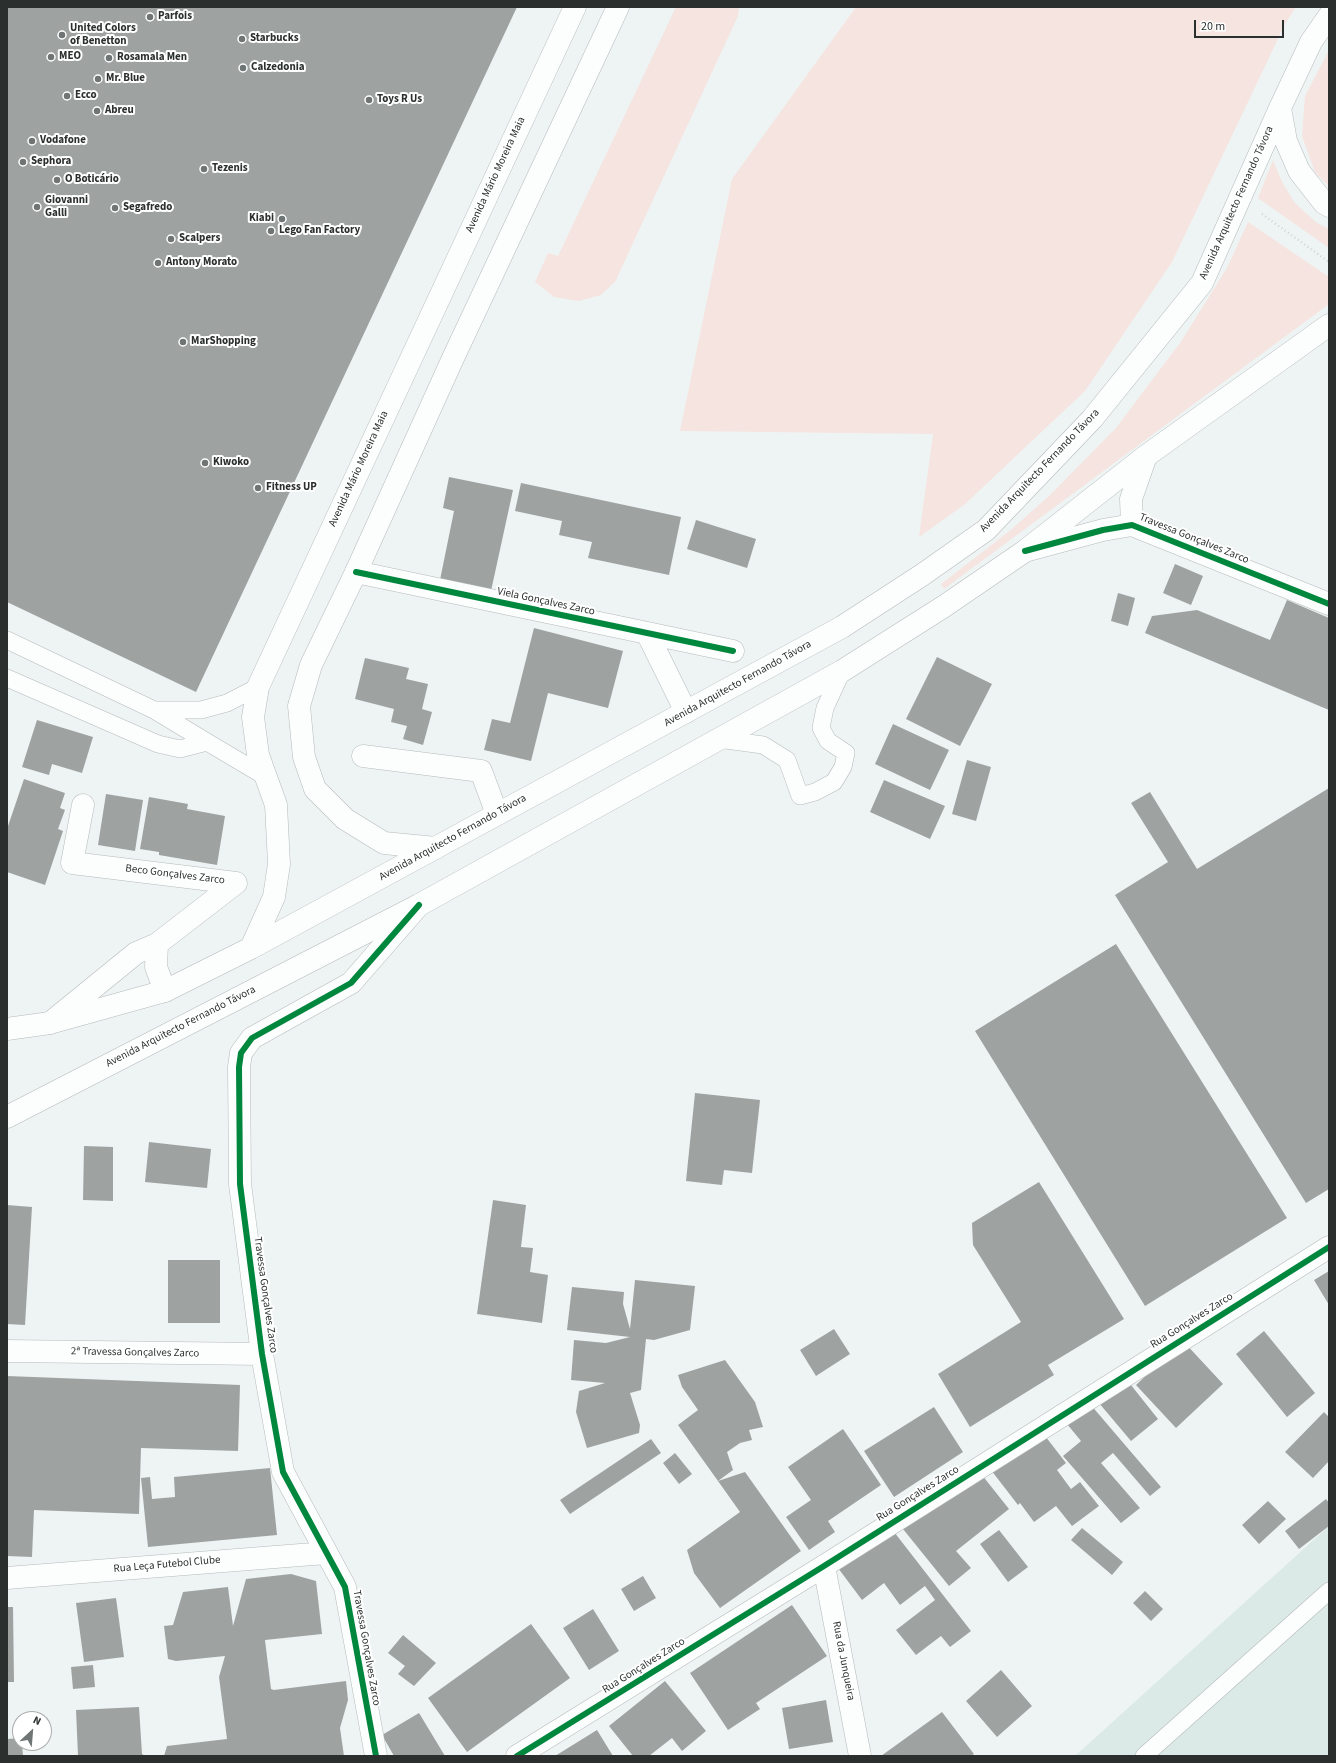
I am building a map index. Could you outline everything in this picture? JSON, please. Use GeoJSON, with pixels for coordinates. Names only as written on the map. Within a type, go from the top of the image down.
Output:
{"type":"FeatureCollection","features":[{"type":"Feature","properties":{"kind":"main road","name":"Avenida Mário Moreira Maia"},"geometry":{"type":"LineString","coordinates":[[251,948],[274,897],[279,864],[276,805],[258,756],[254,717],[258,687],[575,7]]}},
{"type":"Feature","properties":{"kind":"main road"},"geometry":{"type":"LineString","coordinates":[[436,848],[384,843],[345,819],[315,789],[304,757],[299,706],[311,665],[356,572],[450,363],[618,7]]}},
{"type":"Feature","properties":{"kind":"main road","name":"Avenida Arquitecto Fernando Távora"},"geometry":{"type":"LineString","coordinates":[[7,1029],[50,1023],[165,991],[251,948],[842,627],[922,575],[986,530],[1092,419],[1202,283],[1311,42],[1329,16]]}},
{"type":"Feature","properties":{"kind":"main road","name":"Avenida Arquitecto Fernando Távora"},"geometry":{"type":"LineString","coordinates":[[1280,108],[1286,141],[1299,170],[1324,203],[1329,206]]}},
{"type":"Feature","properties":{"kind":"main road","name":"Avenida Arquitecto Fernando Távora"},"geometry":{"type":"LineString","coordinates":[[7,1117],[419,905],[842,670],[943,607],[1025,551],[1146,456],[1329,325]]}},
{"type":"Feature","properties":{"kind":"main road","name":"Travessa Gonçalves Zarco"},"geometry":{"type":"LineString","coordinates":[[1132,525],[1131,499],[1146,456]]}},
{"type":"Feature","properties":{"kind":"main road","name":"Travessa Gonçalves Zarco"},"geometry":{"type":"LineString","coordinates":[[1025,551],[1103,530],[1132,525],[1329,604]]}},
{"type":"Feature","properties":{"kind":"main road","name":"Viela Gonçalves Zarco"},"geometry":{"type":"LineString","coordinates":[[356,572],[733,651]]}},
{"type":"Feature","properties":{"kind":"main road"},"geometry":{"type":"LineString","coordinates":[[647,633],[686,712]]}},
{"type":"Feature","properties":{"kind":"main road"},"geometry":{"type":"LineString","coordinates":[[363,756],[482,771],[497,814]]}},
{"type":"Feature","properties":{"kind":"main road","name":"Beco Gonçalves Zarco"},"geometry":{"type":"LineString","coordinates":[[50,1023],[136,953],[157,944],[236,883],[72,863],[83,804]]}},
{"type":"Feature","properties":{"kind":"main road","name":"Travessa Gonçalves Zarco"},"geometry":{"type":"LineString","coordinates":[[376,1756],[345,1587],[282,1472],[262,1354],[240,1184],[239,1067],[241,1053],[252,1038],[351,983],[419,905]]}},
{"type":"Feature","properties":{"kind":"main road"},"geometry":{"type":"LineString","coordinates":[[157,944],[156,967],[165,991]]}},
{"type":"Feature","properties":{"kind":"main road","name":"Rua Gonçalves Zarco"},"geometry":{"type":"LineString","coordinates":[[517,1756],[824,1566],[1329,1247]]}},
{"type":"Feature","properties":{"kind":"main road","name":"2ª Travessa Gonçalves Zarco"},"geometry":{"type":"LineString","coordinates":[[7,1351],[262,1354]]}},
{"type":"Feature","properties":{"kind":"main road","name":"Rua Leça Futebol Clube"},"geometry":{"type":"LineString","coordinates":[[7,1578],[326,1553]]}},
{"type":"Feature","properties":{"kind":"main road","name":"Rua da Junqueira"},"geometry":{"type":"LineString","coordinates":[[824,1566],[860,1756]]}},
{"type":"Feature","properties":{"kind":"lane"},"geometry":{"type":"LineString","coordinates":[[7,640],[154,710],[266,777]]}},
{"type":"Feature","properties":{"kind":"lane"},"geometry":{"type":"LineString","coordinates":[[718,739],[763,745],[787,760],[800,796],[815,792],[834,782],[843,767],[846,752],[828,741],[821,728],[825,708],[842,670]]}},
{"type":"Feature","properties":{"kind":"lane"},"geometry":{"type":"LineString","coordinates":[[7,678],[158,744],[180,749],[207,742]]}},
{"type":"Feature","properties":{"kind":"lane"},"geometry":{"type":"LineString","coordinates":[[154,710],[201,710],[227,703],[258,687]]}},
{"type":"Feature","properties":{"kind":"lane"},"geometry":{"type":"LineString","coordinates":[[1144,1756],[1329,1591]]}},
{"type":"Feature","properties":{"kind":"path"},"geometry":{"type":"LineString","coordinates":[[1260,213],[1329,262]]}},
{"type":"Feature","properties":{"kind":"shaded area"},"geometry":{"type":"Polygon","coordinates":[[[676,7],[739,7],[738,16],[615,282],[601,295],[579,301],[554,297],[535,282],[548,253],[558,256],[676,7]]]}},
{"type":"Feature","properties":{"kind":"shaded area"},"geometry":{"type":"Polygon","coordinates":[[[856,7],[1296,7],[1285,24],[1172,262],[1085,391],[964,505],[919,537],[933,434],[680,431],[732,179],[856,7]]]}},
{"type":"Feature","properties":{"kind":"shaded area"},"geometry":{"type":"Polygon","coordinates":[[[1329,50],[1329,187],[1315,172],[1302,136],[1305,96],[1329,50]]]}},
{"type":"Feature","properties":{"kind":"shaded area"},"geometry":{"type":"Polygon","coordinates":[[[1273,160],[1282,182],[1295,203],[1317,223],[1329,229],[1329,248],[1258,198],[1273,160]]]}},
{"type":"Feature","properties":{"kind":"shaded area"},"geometry":{"type":"Polygon","coordinates":[[[1248,222],[1329,277],[1329,304],[944,589],[941,584],[1012,529],[1051,494],[1116,428],[1180,343],[1227,268],[1248,222]]]}},
{"type":"Feature","properties":{"kind":"shaded area"},"geometry":{"type":"Polygon","coordinates":[[[1329,1526],[1329,1756],[1075,1756],[1329,1526]]]}},
{"type":"Feature","properties":{"kind":"building","name":"MarShopping"},"geometry":{"type":"Polygon","coordinates":[[[7,7],[517,7],[196,692],[7,602],[7,7]]]}},
{"type":"Feature","properties":{"kind":"building"},"geometry":{"type":"Polygon","coordinates":[[[449,477],[513,490],[491,591],[440,580],[454,511],[443,508],[449,477]]]}},
{"type":"Feature","properties":{"kind":"building"},"geometry":{"type":"Polygon","coordinates":[[[521,483],[681,517],[669,575],[588,558],[592,542],[559,535],[562,521],[515,511],[521,483]]]}},
{"type":"Feature","properties":{"kind":"building"},"geometry":{"type":"Polygon","coordinates":[[[696,520],[756,539],[747,568],[687,549],[696,520]]]}},
{"type":"Feature","properties":{"kind":"building"},"geometry":{"type":"Polygon","coordinates":[[[1175,564],[1203,576],[1191,605],[1163,593],[1175,564]]]}},
{"type":"Feature","properties":{"kind":"building"},"geometry":{"type":"Polygon","coordinates":[[[1118,593],[1135,598],[1128,626],[1111,621],[1118,593]]]}},
{"type":"Feature","properties":{"kind":"building"},"geometry":{"type":"Polygon","coordinates":[[[1287,600],[1329,618],[1329,710],[1145,633],[1152,616],[1197,610],[1270,640],[1287,600]]]}},
{"type":"Feature","properties":{"kind":"building"},"geometry":{"type":"Polygon","coordinates":[[[534,628],[623,651],[608,708],[548,693],[531,761],[484,750],[492,719],[510,723],[534,628]]]}},
{"type":"Feature","properties":{"kind":"building"},"geometry":{"type":"Polygon","coordinates":[[[937,657],[992,684],[960,746],[906,719],[937,657]]]}},
{"type":"Feature","properties":{"kind":"building"},"geometry":{"type":"Polygon","coordinates":[[[365,658],[409,668],[406,679],[428,684],[422,709],[432,712],[423,745],[403,739],[407,726],[391,722],[394,709],[355,699],[365,658]]]}},
{"type":"Feature","properties":{"kind":"building"},"geometry":{"type":"Polygon","coordinates":[[[37,720],[93,737],[82,773],[52,764],[49,775],[22,767],[37,720]]]}},
{"type":"Feature","properties":{"kind":"building"},"geometry":{"type":"Polygon","coordinates":[[[893,724],[949,750],[930,790],[875,764],[893,724]]]}},
{"type":"Feature","properties":{"kind":"building"},"geometry":{"type":"Polygon","coordinates":[[[967,760],[991,767],[976,821],[952,814],[967,760]]]}},
{"type":"Feature","properties":{"kind":"building"},"geometry":{"type":"Polygon","coordinates":[[[24,779],[65,793],[60,808],[65,810],[58,829],[63,831],[45,885],[7,872],[7,829],[24,779]]]}},
{"type":"Feature","properties":{"kind":"building"},"geometry":{"type":"Polygon","coordinates":[[[884,780],[945,806],[930,839],[870,812],[884,780]]]}},
{"type":"Feature","properties":{"kind":"building"},"geometry":{"type":"Polygon","coordinates":[[[1329,788],[1329,1189],[1306,1203],[1115,895],[1168,862],[1131,803],[1150,792],[1197,869],[1329,788]]]}},
{"type":"Feature","properties":{"kind":"building"},"geometry":{"type":"Polygon","coordinates":[[[106,794],[143,800],[135,851],[98,845],[106,794]]]}},
{"type":"Feature","properties":{"kind":"building"},"geometry":{"type":"Polygon","coordinates":[[[149,797],[188,804],[187,809],[225,816],[217,865],[159,855],[159,852],[140,849],[149,797]]]}},
{"type":"Feature","properties":{"kind":"building"},"geometry":{"type":"Polygon","coordinates":[[[1116,944],[1287,1218],[1145,1306],[975,1031],[1116,944]]]}},
{"type":"Feature","properties":{"kind":"building"},"geometry":{"type":"Polygon","coordinates":[[[695,1093],[760,1100],[752,1173],[724,1170],[722,1185],[686,1181],[695,1093]]]}},
{"type":"Feature","properties":{"kind":"building"},"geometry":{"type":"Polygon","coordinates":[[[149,1142],[211,1149],[207,1188],[145,1182],[149,1142]]]}},
{"type":"Feature","properties":{"kind":"building"},"geometry":{"type":"Polygon","coordinates":[[[84,1146],[113,1147],[113,1201],[83,1200],[84,1146]]]}},
{"type":"Feature","properties":{"kind":"building"},"geometry":{"type":"Polygon","coordinates":[[[1039,1182],[1124,1319],[1048,1365],[1054,1375],[970,1427],[938,1374],[1021,1322],[973,1245],[972,1223],[1039,1182]]]}},
{"type":"Feature","properties":{"kind":"building"},"geometry":{"type":"Polygon","coordinates":[[[493,1200],[526,1205],[521,1247],[533,1248],[530,1272],[548,1275],[542,1323],[477,1314],[493,1200]]]}},
{"type":"Feature","properties":{"kind":"building"},"geometry":{"type":"Polygon","coordinates":[[[7,1205],[32,1207],[25,1325],[7,1324],[7,1205]]]}},
{"type":"Feature","properties":{"kind":"building"},"geometry":{"type":"Polygon","coordinates":[[[168,1260],[220,1260],[220,1323],[168,1323],[168,1260]]]}},
{"type":"Feature","properties":{"kind":"building"},"geometry":{"type":"Polygon","coordinates":[[[1329,1271],[1329,1305],[1314,1280],[1329,1271]]]}},
{"type":"Feature","properties":{"kind":"building"},"geometry":{"type":"Polygon","coordinates":[[[635,1280],[695,1286],[690,1330],[654,1340],[646,1339],[641,1390],[630,1393],[640,1425],[639,1433],[587,1448],[576,1412],[579,1391],[605,1383],[571,1380],[574,1340],[606,1343],[630,1337],[567,1330],[572,1287],[624,1292],[623,1304],[630,1329],[635,1280]]]}},
{"type":"Feature","properties":{"kind":"building"},"geometry":{"type":"Polygon","coordinates":[[[834,1329],[850,1354],[816,1376],[800,1350],[834,1329]]]}},
{"type":"Feature","properties":{"kind":"building"},"geometry":{"type":"Polygon","coordinates":[[[1264,1331],[1315,1393],[1287,1417],[1236,1354],[1264,1331]]]}},
{"type":"Feature","properties":{"kind":"building"},"geometry":{"type":"Polygon","coordinates":[[[1183,1341],[1223,1384],[1176,1428],[1136,1385],[1183,1341]]]}},
{"type":"Feature","properties":{"kind":"building"},"geometry":{"type":"Polygon","coordinates":[[[725,1360],[755,1402],[763,1427],[749,1430],[752,1440],[740,1443],[727,1452],[733,1470],[718,1481],[678,1425],[698,1410],[682,1387],[678,1375],[725,1360]]]}},
{"type":"Feature","properties":{"kind":"building"},"geometry":{"type":"Polygon","coordinates":[[[7,1376],[240,1385],[238,1451],[141,1448],[139,1514],[34,1510],[32,1557],[7,1556],[7,1376]]]}},
{"type":"Feature","properties":{"kind":"building"},"geometry":{"type":"Polygon","coordinates":[[[1127,1380],[1158,1419],[1131,1441],[1099,1403],[1127,1380]]]}},
{"type":"Feature","properties":{"kind":"building"},"geometry":{"type":"Polygon","coordinates":[[[1090,1404],[1161,1487],[1150,1496],[1113,1453],[1101,1463],[1140,1508],[1121,1523],[1063,1456],[1081,1441],[1067,1424],[1090,1404]]]}},
{"type":"Feature","properties":{"kind":"building"},"geometry":{"type":"Polygon","coordinates":[[[934,1407],[963,1452],[894,1497],[864,1451],[934,1407]]]}},
{"type":"Feature","properties":{"kind":"building"},"geometry":{"type":"Polygon","coordinates":[[[1324,1412],[1329,1417],[1329,1461],[1313,1478],[1285,1452],[1324,1412]]]}},
{"type":"Feature","properties":{"kind":"building"},"geometry":{"type":"Polygon","coordinates":[[[843,1429],[881,1485],[828,1521],[835,1532],[809,1550],[786,1517],[811,1500],[788,1467],[843,1429]]]}},
{"type":"Feature","properties":{"kind":"building"},"geometry":{"type":"Polygon","coordinates":[[[1042,1432],[1066,1463],[1057,1470],[1071,1489],[1080,1482],[1099,1506],[1072,1526],[1056,1506],[1034,1522],[1020,1503],[1018,1505],[991,1470],[1042,1432]]]}},
{"type":"Feature","properties":{"kind":"building"},"geometry":{"type":"Polygon","coordinates":[[[651,1439],[661,1453],[570,1514],[560,1500],[651,1439]]]}},
{"type":"Feature","properties":{"kind":"building"},"geometry":{"type":"Polygon","coordinates":[[[675,1453],[692,1474],[679,1484],[663,1463],[675,1453]]]}},
{"type":"Feature","properties":{"kind":"building"},"geometry":{"type":"Polygon","coordinates":[[[270,1468],[277,1535],[148,1547],[141,1478],[150,1477],[152,1499],[175,1497],[174,1477],[270,1468]]]}},
{"type":"Feature","properties":{"kind":"building"},"geometry":{"type":"Polygon","coordinates":[[[978,1470],[1009,1509],[956,1551],[971,1568],[949,1586],[903,1529],[978,1470]]]}},
{"type":"Feature","properties":{"kind":"building"},"geometry":{"type":"Polygon","coordinates":[[[745,1472],[801,1551],[720,1608],[694,1573],[687,1550],[740,1512],[718,1481],[745,1472]]]}},
{"type":"Feature","properties":{"kind":"building"},"geometry":{"type":"Polygon","coordinates":[[[1326,1499],[1329,1503],[1329,1526],[1299,1549],[1285,1531],[1326,1499]]]}},
{"type":"Feature","properties":{"kind":"building"},"geometry":{"type":"Polygon","coordinates":[[[1268,1501],[1286,1519],[1259,1544],[1242,1525],[1268,1501]]]}},
{"type":"Feature","properties":{"kind":"building"},"geometry":{"type":"Polygon","coordinates":[[[891,1528],[971,1631],[950,1647],[941,1636],[916,1655],[896,1630],[935,1600],[925,1586],[900,1605],[884,1583],[862,1600],[838,1568],[891,1528]]]}},
{"type":"Feature","properties":{"kind":"building"},"geometry":{"type":"Polygon","coordinates":[[[1082,1528],[1123,1562],[1112,1575],[1071,1540],[1082,1528]]]}},
{"type":"Feature","properties":{"kind":"building"},"geometry":{"type":"Polygon","coordinates":[[[999,1530],[1028,1567],[1008,1582],[980,1544],[999,1530]]]}},
{"type":"Feature","properties":{"kind":"building"},"geometry":{"type":"Polygon","coordinates":[[[291,1574],[316,1581],[322,1634],[265,1640],[271,1689],[274,1690],[346,1681],[348,1700],[340,1728],[344,1756],[164,1756],[167,1746],[227,1739],[219,1677],[225,1656],[176,1661],[168,1659],[164,1626],[173,1625],[183,1592],[228,1587],[233,1626],[246,1579],[291,1574]]]}},
{"type":"Feature","properties":{"kind":"building"},"geometry":{"type":"Polygon","coordinates":[[[643,1576],[656,1598],[634,1611],[621,1589],[643,1576]]]}},
{"type":"Feature","properties":{"kind":"building"},"geometry":{"type":"Polygon","coordinates":[[[1145,1591],[1163,1609],[1151,1621],[1133,1603],[1145,1591]]]}},
{"type":"Feature","properties":{"kind":"building"},"geometry":{"type":"Polygon","coordinates":[[[116,1598],[124,1657],[84,1662],[76,1603],[116,1598]]]}},
{"type":"Feature","properties":{"kind":"building"},"geometry":{"type":"Polygon","coordinates":[[[792,1605],[827,1656],[756,1703],[760,1709],[728,1730],[690,1673],[792,1605]]]}},
{"type":"Feature","properties":{"kind":"building"},"geometry":{"type":"Polygon","coordinates":[[[7,1607],[13,1607],[14,1682],[7,1682],[7,1607]]]}},
{"type":"Feature","properties":{"kind":"building"},"geometry":{"type":"Polygon","coordinates":[[[593,1609],[619,1651],[589,1670],[563,1628],[593,1609]]]}},
{"type":"Feature","properties":{"kind":"building"},"geometry":{"type":"Polygon","coordinates":[[[531,1624],[570,1678],[467,1752],[428,1698],[531,1624]]]}},
{"type":"Feature","properties":{"kind":"building"},"geometry":{"type":"Polygon","coordinates":[[[403,1635],[436,1663],[414,1686],[398,1674],[405,1666],[388,1653],[403,1635]]]}},
{"type":"Feature","properties":{"kind":"building"},"geometry":{"type":"Polygon","coordinates":[[[93,1665],[95,1687],[73,1689],[71,1667],[93,1665]]]}},
{"type":"Feature","properties":{"kind":"building"},"geometry":{"type":"Polygon","coordinates":[[[1001,1670],[1032,1706],[997,1737],[966,1701],[1001,1670]]]}},
{"type":"Feature","properties":{"kind":"building"},"geometry":{"type":"Polygon","coordinates":[[[665,1681],[706,1731],[682,1751],[672,1738],[649,1756],[633,1756],[609,1726],[665,1681]]]}},
{"type":"Feature","properties":{"kind":"building"},"geometry":{"type":"Polygon","coordinates":[[[826,1700],[833,1742],[789,1749],[782,1708],[826,1700]]]}},
{"type":"Feature","properties":{"kind":"building"},"geometry":{"type":"Polygon","coordinates":[[[139,1707],[142,1754],[145,1756],[78,1756],[76,1710],[139,1707]]]}},
{"type":"Feature","properties":{"kind":"building"},"geometry":{"type":"Polygon","coordinates":[[[942,1712],[974,1754],[971,1756],[881,1756],[942,1712]]]}},
{"type":"Feature","properties":{"kind":"building"},"geometry":{"type":"Polygon","coordinates":[[[419,1713],[445,1756],[394,1756],[382,1735],[419,1713]]]}},
{"type":"Feature","properties":{"kind":"building"},"geometry":{"type":"Polygon","coordinates":[[[597,1730],[613,1756],[555,1756],[597,1730]]]}},
{"type":"Feature","properties":{"kind":"building"},"geometry":{"type":"Polygon","coordinates":[[[7,1739],[12,1739],[12,1751],[23,1751],[23,1756],[7,1756],[7,1739]]]}},
{"type":"Feature","properties":{"kind":"cycle path"},"geometry":{"type":"LineString","coordinates":[[1025,551],[1103,530],[1132,525],[1329,604]]}},
{"type":"Feature","properties":{"kind":"cycle path"},"geometry":{"type":"LineString","coordinates":[[356,572],[733,651]]}},
{"type":"Feature","properties":{"kind":"cycle path"},"geometry":{"type":"LineString","coordinates":[[376,1756],[345,1587],[283,1472],[262,1354],[240,1184],[239,1067],[241,1053],[252,1038],[351,983],[419,905]]}},
{"type":"Feature","properties":{"kind":"cycle path"},"geometry":{"type":"LineString","coordinates":[[517,1756],[824,1566],[1329,1247]]}},
{"type":"Feature","properties":{"kind":"place","name":"Parfois"},"geometry":{"type":"Point","coordinates":[150,17]}},
{"type":"Feature","properties":{"kind":"place","name":"United Colors of Benetton"},"geometry":{"type":"Point","coordinates":[62,35]}},
{"type":"Feature","properties":{"kind":"place","name":"Starbucks"},"geometry":{"type":"Point","coordinates":[242,39]}},
{"type":"Feature","properties":{"kind":"place","name":"MEO"},"geometry":{"type":"Point","coordinates":[51,57]}},
{"type":"Feature","properties":{"kind":"place","name":"Rosamala Men"},"geometry":{"type":"Point","coordinates":[109,58]}},
{"type":"Feature","properties":{"kind":"place","name":"Calzedonia"},"geometry":{"type":"Point","coordinates":[243,68]}},
{"type":"Feature","properties":{"kind":"place","name":"Mr. Blue"},"geometry":{"type":"Point","coordinates":[98,79]}},
{"type":"Feature","properties":{"kind":"place","name":"Ecco"},"geometry":{"type":"Point","coordinates":[67,96]}},
{"type":"Feature","properties":{"kind":"place","name":"Toys R Us"},"geometry":{"type":"Point","coordinates":[369,100]}},
{"type":"Feature","properties":{"kind":"place","name":"Abreu"},"geometry":{"type":"Point","coordinates":[97,111]}},
{"type":"Feature","properties":{"kind":"place","name":"Vodafone"},"geometry":{"type":"Point","coordinates":[32,141]}},
{"type":"Feature","properties":{"kind":"place","name":"Sephora"},"geometry":{"type":"Point","coordinates":[23,162]}},
{"type":"Feature","properties":{"kind":"place","name":"Tezenis"},"geometry":{"type":"Point","coordinates":[204,169]}},
{"type":"Feature","properties":{"kind":"place","name":"O Boticário"},"geometry":{"type":"Point","coordinates":[57,180]}},
{"type":"Feature","properties":{"kind":"place","name":"Giovanni Galli"},"geometry":{"type":"Point","coordinates":[37,207]}},
{"type":"Feature","properties":{"kind":"place","name":"Segafredo"},"geometry":{"type":"Point","coordinates":[115,208]}},
{"type":"Feature","properties":{"kind":"place","name":"Kiabi"},"geometry":{"type":"Point","coordinates":[282,219]}},
{"type":"Feature","properties":{"kind":"place","name":"Lego Fan Factory"},"geometry":{"type":"Point","coordinates":[271,231]}},
{"type":"Feature","properties":{"kind":"place","name":"Scalpers"},"geometry":{"type":"Point","coordinates":[171,239]}},
{"type":"Feature","properties":{"kind":"place","name":"Antony Morato"},"geometry":{"type":"Point","coordinates":[158,263]}},
{"type":"Feature","properties":{"kind":"place","name":"MarShopping"},"geometry":{"type":"Point","coordinates":[183,342]}},
{"type":"Feature","properties":{"kind":"place","name":"Kiwoko"},"geometry":{"type":"Point","coordinates":[205,463]}},
{"type":"Feature","properties":{"kind":"place","name":"Fitness UP"},"geometry":{"type":"Point","coordinates":[258,488]}}]}
